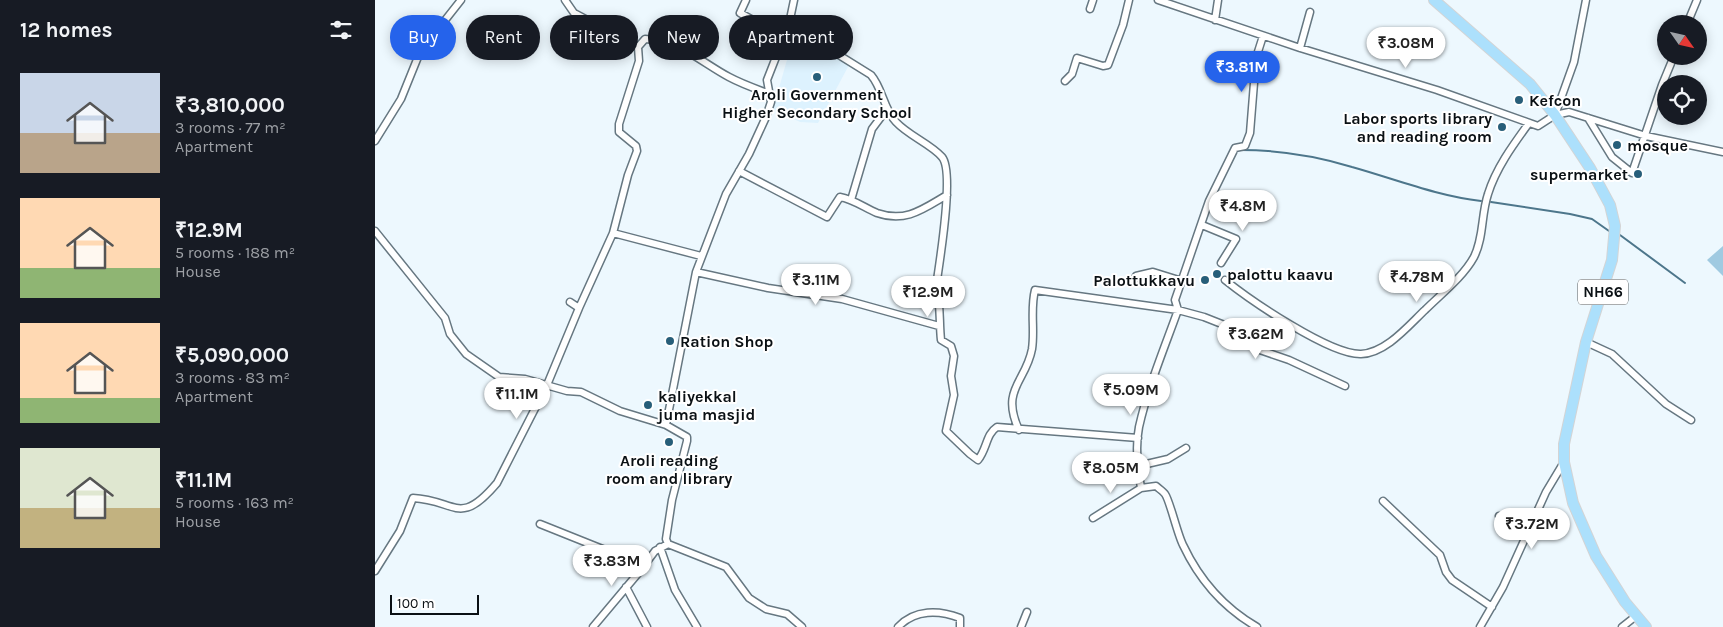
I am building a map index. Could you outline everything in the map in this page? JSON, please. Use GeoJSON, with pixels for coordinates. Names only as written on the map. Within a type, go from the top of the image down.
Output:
{"type":"FeatureCollection","features":[{"type":"Feature","properties":{"kind":"highway","name":"NH66"},"geometry":{"type":"LineString","coordinates":[[1434,0],[1530,84],[1555,115],[1590,168],[1610,205],[1615,226],[1612,260],[1586,342],[1564,444],[1564,462],[1573,502],[1586,536],[1605,573],[1646,627]]}},
{"type":"Feature","properties":{"kind":"street"},"geometry":{"type":"LineString","coordinates":[[375,141],[401,99],[420,52],[461,0]]}},
{"type":"Feature","properties":{"kind":"street"},"geometry":{"type":"LineString","coordinates":[[565,0],[577,15]]}},
{"type":"Feature","properties":{"kind":"street"},"geometry":{"type":"LineString","coordinates":[[742,15],[740,14],[746,0]]}},
{"type":"Feature","properties":{"kind":"street"},"geometry":{"type":"LineString","coordinates":[[790,15],[793,0]]}},
{"type":"Feature","properties":{"kind":"street"},"geometry":{"type":"LineString","coordinates":[[1089,9],[1093,0]]}},
{"type":"Feature","properties":{"kind":"street"},"geometry":{"type":"LineString","coordinates":[[1065,81],[1072,74],[1077,58],[1103,66],[1108,64],[1123,25],[1129,0]]}},
{"type":"Feature","properties":{"kind":"street"},"geometry":{"type":"LineString","coordinates":[[1158,0],[1300,48],[1437,90],[1539,126],[1555,115],[1569,112],[1645,136],[1723,152]]}},
{"type":"Feature","properties":{"kind":"street"},"geometry":{"type":"LineString","coordinates":[[1215,20],[1218,0]]}},
{"type":"Feature","properties":{"kind":"street"},"geometry":{"type":"LineString","coordinates":[[1555,115],[1574,62],[1586,0]]}},
{"type":"Feature","properties":{"kind":"street"},"geometry":{"type":"LineString","coordinates":[[1691,15],[1697,0]]}},
{"type":"Feature","properties":{"kind":"street"},"geometry":{"type":"LineString","coordinates":[[1300,48],[1310,12]]}},
{"type":"Feature","properties":{"kind":"street"},"geometry":{"type":"LineString","coordinates":[[1141,488],[1138,466],[1138,438],[1147,398],[1178,310],[1175,300],[1209,201],[1235,148],[1245,146],[1250,133],[1256,58],[1263,36]]}},
{"type":"Feature","properties":{"kind":"street"},"geometry":{"type":"LineString","coordinates":[[375,571],[400,531],[413,498],[423,499],[457,510],[471,506],[486,497],[497,484],[547,385],[613,233],[628,175],[637,151],[637,146],[619,132],[619,124],[639,61],[638,47],[645,39],[679,46],[730,78],[769,94]]}},
{"type":"Feature","properties":{"kind":"street"},"geometry":{"type":"LineString","coordinates":[[666,425],[696,272],[726,194],[766,117],[771,102],[767,80],[775,60]]}},
{"type":"Feature","properties":{"kind":"street"},"geometry":{"type":"LineString","coordinates":[[847,60],[871,75],[878,83],[887,110],[896,122],[915,139],[943,157],[947,195],[935,287],[940,301],[938,313],[941,340],[951,346],[954,356],[951,376],[954,395],[946,431],[978,460],[985,450],[991,430],[997,427],[1138,438]]}},
{"type":"Feature","properties":{"kind":"street"},"geometry":{"type":"LineString","coordinates":[[1587,118],[1613,156],[1632,173],[1670,65]]}},
{"type":"Feature","properties":{"kind":"street"},"geometry":{"type":"LineString","coordinates":[[851,200],[872,129],[887,110]]}},
{"type":"Feature","properties":{"kind":"street"},"geometry":{"type":"LineString","coordinates":[[1225,280],[1275,317],[1330,344],[1360,354],[1376,350],[1392,340],[1444,292],[1473,259],[1483,224],[1487,195],[1498,169],[1529,123]]}},
{"type":"Feature","properties":{"kind":"street"},"geometry":{"type":"LineString","coordinates":[[739,171],[827,217],[840,197],[851,200],[878,213],[912,216],[947,195]]}},
{"type":"Feature","properties":{"kind":"street"},"geometry":{"type":"LineString","coordinates":[[1202,225],[1236,240],[1221,263]]}},
{"type":"Feature","properties":{"kind":"street"},"geometry":{"type":"LineString","coordinates":[[375,231],[445,318],[450,334],[473,359],[499,377],[525,379],[581,392],[620,411],[666,425],[687,437],[672,500],[666,539],[668,544]]}},
{"type":"Feature","properties":{"kind":"street"},"geometry":{"type":"LineString","coordinates":[[613,233],[701,256]]}},
{"type":"Feature","properties":{"kind":"street"},"geometry":{"type":"LineString","coordinates":[[696,272],[768,288],[863,304],[939,326]]}},
{"type":"Feature","properties":{"kind":"street"},"geometry":{"type":"LineString","coordinates":[[1134,280],[1136,276],[1153,272],[1182,281]]}},
{"type":"Feature","properties":{"kind":"street"},"geometry":{"type":"LineString","coordinates":[[1019,430],[1015,421],[1012,396],[1032,348],[1035,290],[1178,310],[1237,330],[1254,348],[1289,360],[1345,386]]}},
{"type":"Feature","properties":{"kind":"street"},"geometry":{"type":"LineString","coordinates":[[570,302],[579,308]]}},
{"type":"Feature","properties":{"kind":"street"},"geometry":{"type":"LineString","coordinates":[[1586,342],[1612,354],[1666,404],[1691,420]]}},
{"type":"Feature","properties":{"kind":"street"},"geometry":{"type":"LineString","coordinates":[[1138,466],[1168,459],[1186,448]]}},
{"type":"Feature","properties":{"kind":"street"},"geometry":{"type":"LineString","coordinates":[[1480,627],[1529,531],[1546,492],[1564,462]]}},
{"type":"Feature","properties":{"kind":"street"},"geometry":{"type":"LineString","coordinates":[[1093,518],[1141,488],[1156,486],[1165,494],[1183,547],[1201,578],[1243,619],[1254,626]]}},
{"type":"Feature","properties":{"kind":"street"},"geometry":{"type":"LineString","coordinates":[[1383,500],[1440,555],[1446,572],[1452,580],[1492,606]]}},
{"type":"Feature","properties":{"kind":"street"},"geometry":{"type":"LineString","coordinates":[[1499,516],[1529,531]]}},
{"type":"Feature","properties":{"kind":"street"},"geometry":{"type":"LineString","coordinates":[[540,524],[605,550],[623,566],[640,571]]}},
{"type":"Feature","properties":{"kind":"street"},"geometry":{"type":"LineString","coordinates":[[593,627],[655,551],[668,544],[727,567],[749,598],[766,609],[787,614],[802,627]]}},
{"type":"Feature","properties":{"kind":"street"},"geometry":{"type":"LineString","coordinates":[[661,547],[675,590],[697,627]]}},
{"type":"Feature","properties":{"kind":"street"},"geometry":{"type":"LineString","coordinates":[[626,588],[647,627]]}},
{"type":"Feature","properties":{"kind":"street"},"geometry":{"type":"LineString","coordinates":[[898,627],[914,615],[943,612],[961,618],[960,627]]}},
{"type":"Feature","properties":{"kind":"street"},"geometry":{"type":"LineString","coordinates":[[1021,627],[1027,612]]}},
{"type":"Feature","properties":{"kind":"street"},"geometry":{"type":"LineString","coordinates":[[1622,627],[1636,616]]}},
{"type":"Feature","properties":{"kind":"shaded area"},"geometry":{"type":"Polygon","coordinates":[[[787,60],[841,60],[849,65],[818,123],[800,122],[773,109],[787,60]]]}},
{"type":"Feature","properties":{"kind":"shaded area"},"geometry":{"type":"Polygon","coordinates":[[[1723,246],[1723,276],[1707,260],[1723,246]]]}},
{"type":"Feature","properties":{"kind":"waterway"},"geometry":{"type":"LineString","coordinates":[[1240,150],[1282,152],[1311,157],[1339,163],[1432,191],[1481,201]]}},
{"type":"Feature","properties":{"kind":"waterway"},"geometry":{"type":"LineString","coordinates":[[1491,202],[1592,219],[1609,231]]}},
{"type":"Feature","properties":{"kind":"waterway"},"geometry":{"type":"LineString","coordinates":[[1620,235],[1685,283]]}},
{"type":"Feature","properties":{"kind":"place","name":"Aroli Government Higher Secondary School"},"geometry":{"type":"Point","coordinates":[817,77]}},
{"type":"Feature","properties":{"kind":"place","name":"Kefcon"},"geometry":{"type":"Point","coordinates":[1519,100]}},
{"type":"Feature","properties":{"kind":"place","name":"Labor sports library and reading room"},"geometry":{"type":"Point","coordinates":[1502,127]}},
{"type":"Feature","properties":{"kind":"place","name":"mosque"},"geometry":{"type":"Point","coordinates":[1617,145]}},
{"type":"Feature","properties":{"kind":"place","name":"supermarket"},"geometry":{"type":"Point","coordinates":[1638,174]}},
{"type":"Feature","properties":{"kind":"place","name":"palottu kaavu"},"geometry":{"type":"Point","coordinates":[1217,274]}},
{"type":"Feature","properties":{"kind":"place","name":"Palottukkavu"},"geometry":{"type":"Point","coordinates":[1205,280]}},
{"type":"Feature","properties":{"kind":"place","name":"Ration Shop"},"geometry":{"type":"Point","coordinates":[670,341]}},
{"type":"Feature","properties":{"kind":"place","name":"kaliyekkal juma masjid"},"geometry":{"type":"Point","coordinates":[648,405]}},
{"type":"Feature","properties":{"kind":"place","name":"Aroli reading room and library"},"geometry":{"type":"Point","coordinates":[669,442]}}]}
